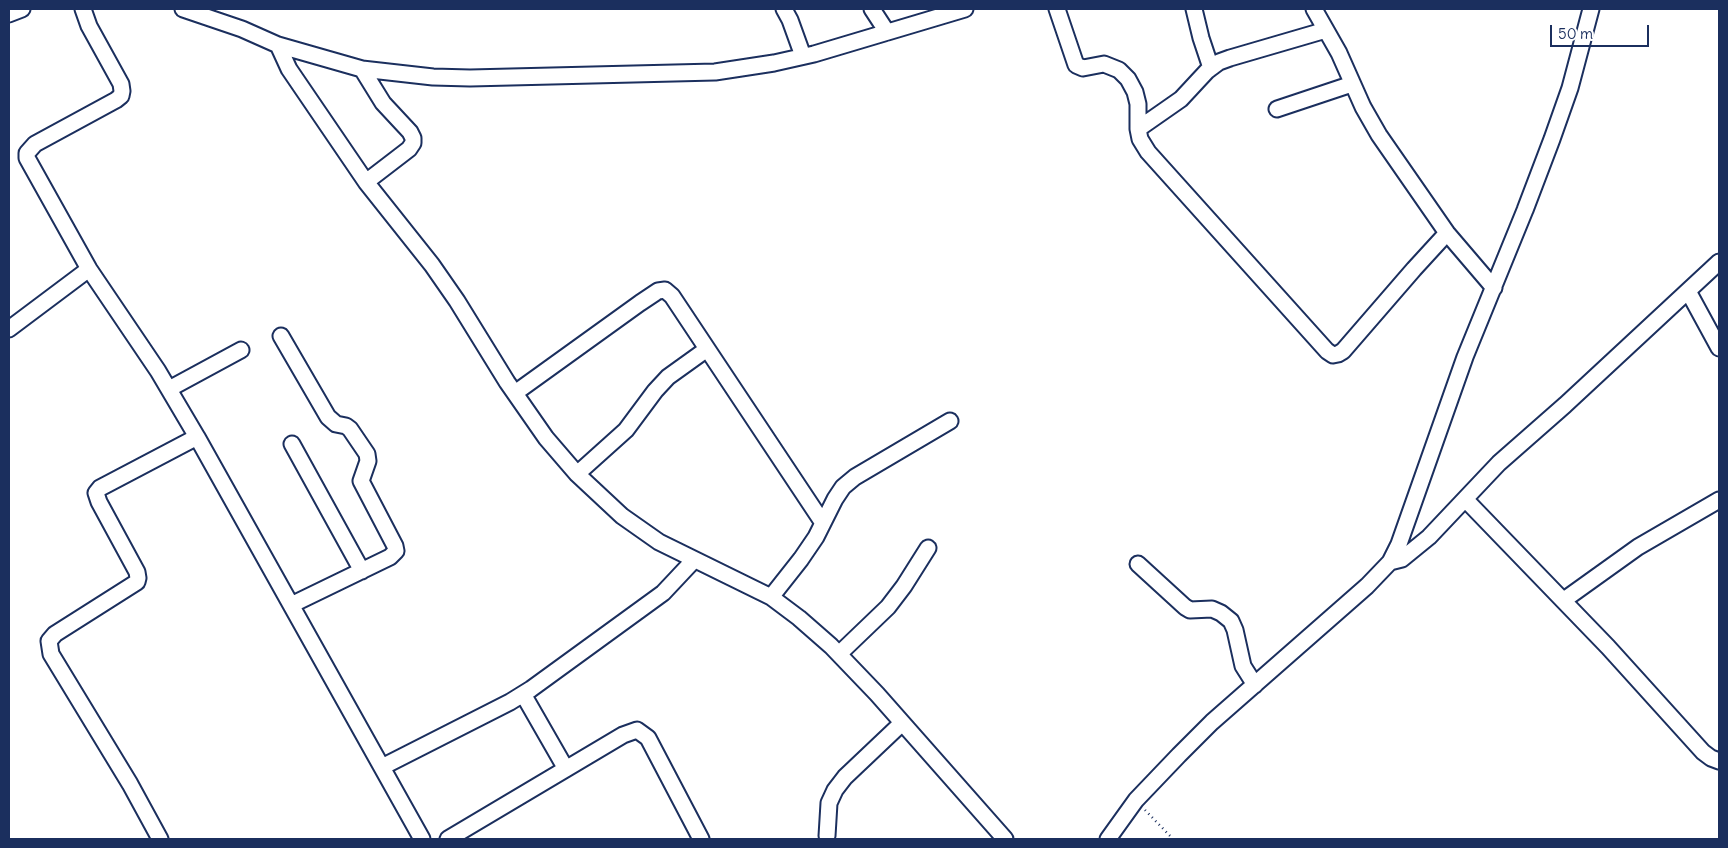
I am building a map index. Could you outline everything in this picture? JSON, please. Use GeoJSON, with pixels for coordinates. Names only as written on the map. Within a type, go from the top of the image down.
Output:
{"type":"FeatureCollection","features":[{"type":"Feature","properties":{"kind":"street"},"geometry":{"type":"LineString","coordinates":[[9,14],[22,9]]}},
{"type":"Feature","properties":{"kind":"street"},"geometry":{"type":"LineString","coordinates":[[83,9],[89,26],[121,84],[121,96],[109,105],[35,144],[27,153],[27,158],[89,269],[168,388],[197,437],[422,839]]}},
{"type":"Feature","properties":{"kind":"street"},"geometry":{"type":"LineString","coordinates":[[183,9],[242,29],[278,45],[362,69],[433,77],[470,78],[715,72],[774,63],[803,56],[966,9]]}},
{"type":"Feature","properties":{"kind":"street"},"geometry":{"type":"LineString","coordinates":[[784,9],[803,56]]}},
{"type":"Feature","properties":{"kind":"street"},"geometry":{"type":"LineString","coordinates":[[872,9],[887,32]]}},
{"type":"Feature","properties":{"kind":"street"},"geometry":{"type":"LineString","coordinates":[[1057,9],[1076,65],[1082,68],[1104,64],[1119,70],[1128,79],[1135,92],[1138,104],[1140,139],[1148,152],[1322,346],[1333,354],[1343,351],[1447,233]]}},
{"type":"Feature","properties":{"kind":"street"},"geometry":{"type":"LineString","coordinates":[[1194,9],[1211,68]]}},
{"type":"Feature","properties":{"kind":"street"},"geometry":{"type":"LineString","coordinates":[[1314,9],[1339,53],[1362,107],[1379,135],[1447,233],[1494,288]]}},
{"type":"Feature","properties":{"kind":"street"},"geometry":{"type":"LineString","coordinates":[[1108,839],[1136,800],[1199,735],[1367,586],[1387,566],[1399,544],[1465,357],[1526,210],[1584,42],[1591,9]]}},
{"type":"Feature","properties":{"kind":"street"},"geometry":{"type":"LineString","coordinates":[[1138,129],[1182,99],[1219,62],[1326,30]]}},
{"type":"Feature","properties":{"kind":"street"},"geometry":{"type":"LineString","coordinates":[[278,45],[289,69],[366,182],[432,265],[546,438],[577,474],[622,516],[659,542],[771,597],[799,618],[839,654],[1005,839]]}},
{"type":"Feature","properties":{"kind":"street"},"geometry":{"type":"LineString","coordinates":[[362,69],[384,103],[414,138],[413,144],[409,149],[366,182]]}},
{"type":"Feature","properties":{"kind":"street"},"geometry":{"type":"LineString","coordinates":[[1277,109],[1352,84]]}},
{"type":"Feature","properties":{"kind":"street"},"geometry":{"type":"LineString","coordinates":[[1387,566],[1413,551],[1443,524],[1499,463],[1571,400],[1719,262]]}},
{"type":"Feature","properties":{"kind":"street"},"geometry":{"type":"LineString","coordinates":[[9,329],[89,269]]}},
{"type":"Feature","properties":{"kind":"street"},"geometry":{"type":"LineString","coordinates":[[515,393],[640,303],[665,290],[672,296],[823,524]]}},
{"type":"Feature","properties":{"kind":"street"},"geometry":{"type":"LineString","coordinates":[[1688,291],[1719,348]]}},
{"type":"Feature","properties":{"kind":"street"},"geometry":{"type":"LineString","coordinates":[[281,336],[328,417],[336,424],[350,429],[366,454],[368,461],[361,481],[396,551],[390,557],[290,605]]}},
{"type":"Feature","properties":{"kind":"street"},"geometry":{"type":"LineString","coordinates":[[577,474],[626,430],[668,377],[706,349]]}},
{"type":"Feature","properties":{"kind":"street"},"geometry":{"type":"LineString","coordinates":[[168,388],[242,350]]}},
{"type":"Feature","properties":{"kind":"street"},"geometry":{"type":"LineString","coordinates":[[771,597],[802,560],[823,524],[835,498],[843,487],[855,477],[950,421]]}},
{"type":"Feature","properties":{"kind":"street"},"geometry":{"type":"LineString","coordinates":[[160,839],[130,784],[51,654],[49,641],[55,634],[137,582],[137,572],[99,502],[96,492],[100,488],[197,437]]}},
{"type":"Feature","properties":{"kind":"street"},"geometry":{"type":"LineString","coordinates":[[292,444],[362,571]]}},
{"type":"Feature","properties":{"kind":"street"},"geometry":{"type":"LineString","coordinates":[[1465,499],[1564,600],[1703,752],[1719,761]]}},
{"type":"Feature","properties":{"kind":"street"},"geometry":{"type":"LineString","coordinates":[[1564,600],[1638,547],[1719,500]]}},
{"type":"Feature","properties":{"kind":"street"},"geometry":{"type":"LineString","coordinates":[[839,654],[888,607],[928,548]]}},
{"type":"Feature","properties":{"kind":"street"},"geometry":{"type":"LineString","coordinates":[[382,767],[523,694],[663,594],[694,560]]}},
{"type":"Feature","properties":{"kind":"street"},"geometry":{"type":"LineString","coordinates":[[1138,564],[1185,608],[1190,610],[1212,610],[1221,613],[1231,621],[1235,630],[1243,666],[1255,685]]}},
{"type":"Feature","properties":{"kind":"street"},"geometry":{"type":"LineString","coordinates":[[523,694],[566,769]]}},
{"type":"Feature","properties":{"kind":"street"},"geometry":{"type":"LineString","coordinates":[[827,836],[829,804],[836,790],[845,778],[902,723]]}},
{"type":"Feature","properties":{"kind":"street"},"geometry":{"type":"LineString","coordinates":[[448,839],[623,735],[637,730],[648,738],[701,839]]}},
{"type":"Feature","properties":{"kind":"path"},"geometry":{"type":"LineString","coordinates":[[1136,800],[1174,839]]}}]}
